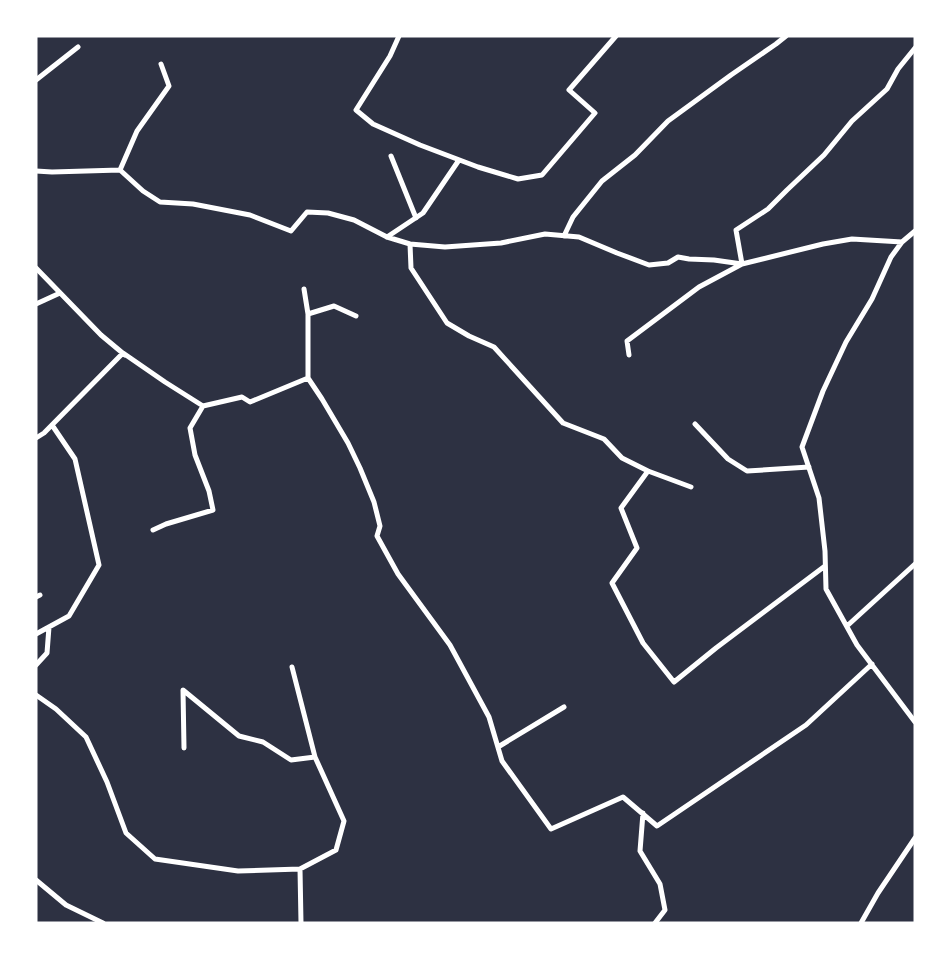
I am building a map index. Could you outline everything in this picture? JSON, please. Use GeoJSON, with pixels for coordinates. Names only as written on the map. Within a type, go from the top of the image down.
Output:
{"type":"FeatureCollection","features":[{"type":"Feature","properties":{"kind":"street"},"geometry":{"type":"LineString","coordinates":[[399,36],[390,56],[356,110],[372,124],[420,145],[459,160],[518,178],[542,175],[595,113],[569,90],[616,36]]}},
{"type":"Feature","properties":{"kind":"street"},"geometry":{"type":"LineString","coordinates":[[564,236],[573,217],[602,181],[635,155],[668,121],[786,36]]}},
{"type":"Feature","properties":{"kind":"street"},"geometry":{"type":"LineString","coordinates":[[36,80],[78,47]]}},
{"type":"Feature","properties":{"kind":"street"},"geometry":{"type":"LineString","coordinates":[[742,264],[736,230],[768,210],[786,190],[824,155],[852,121],[887,89],[898,69],[915,48]]}},
{"type":"Feature","properties":{"kind":"street"},"geometry":{"type":"LineString","coordinates":[[120,170],[137,131],[169,86],[161,64]]}},
{"type":"Feature","properties":{"kind":"street"},"geometry":{"type":"LineString","coordinates":[[391,156],[416,218]]}},
{"type":"Feature","properties":{"kind":"street"},"geometry":{"type":"LineString","coordinates":[[387,237],[423,213],[459,160]]}},
{"type":"Feature","properties":{"kind":"street"},"geometry":{"type":"LineString","coordinates":[[36,171],[120,170],[143,191],[160,202],[193,204],[250,215],[291,231],[308,212],[328,213],[354,220],[387,237],[410,244],[445,247],[501,243],[545,234],[579,237],[649,265],[668,262],[678,257],[742,264]]}},
{"type":"Feature","properties":{"kind":"street"},"geometry":{"type":"LineString","coordinates":[[914,718],[858,645],[826,589],[826,566],[819,498],[802,447],[823,391],[846,342],[872,299],[891,257],[902,242],[915,231]]}},
{"type":"Feature","properties":{"kind":"street"},"geometry":{"type":"LineString","coordinates":[[629,355],[627,341],[699,287],[742,264],[823,244],[852,239],[902,242]]}},
{"type":"Feature","properties":{"kind":"street"},"geometry":{"type":"LineString","coordinates":[[410,244],[411,268],[447,323],[469,336],[494,347],[563,423],[604,439],[622,458],[648,471],[691,488]]}},
{"type":"Feature","properties":{"kind":"street"},"geometry":{"type":"LineString","coordinates":[[36,268],[100,335],[165,382],[203,406],[242,397],[250,402],[308,378]]}},
{"type":"Feature","properties":{"kind":"street"},"geometry":{"type":"LineString","coordinates":[[304,289],[308,314],[308,378],[348,443],[360,468],[374,502],[380,526],[377,536],[398,574],[450,645],[489,717],[502,761],[551,829],[623,796],[657,826],[806,725],[872,664]]}},
{"type":"Feature","properties":{"kind":"street"},"geometry":{"type":"LineString","coordinates":[[36,304],[60,293]]}},
{"type":"Feature","properties":{"kind":"street"},"geometry":{"type":"LineString","coordinates":[[308,314],[334,306],[356,316]]}},
{"type":"Feature","properties":{"kind":"street"},"geometry":{"type":"LineString","coordinates":[[36,438],[44,433],[123,353],[126,355]]}},
{"type":"Feature","properties":{"kind":"street"},"geometry":{"type":"LineString","coordinates":[[153,530],[166,524],[212,510],[209,491],[195,455],[190,428],[203,406]]}},
{"type":"Feature","properties":{"kind":"street"},"geometry":{"type":"LineString","coordinates":[[695,424],[728,459],[747,472],[809,467]]}},
{"type":"Feature","properties":{"kind":"street"},"geometry":{"type":"LineString","coordinates":[[36,634],[69,616],[99,565],[75,459],[52,425]]}},
{"type":"Feature","properties":{"kind":"street"},"geometry":{"type":"LineString","coordinates":[[648,471],[621,508],[637,548],[612,583],[643,643],[674,682],[716,648],[826,566]]}},
{"type":"Feature","properties":{"kind":"street"},"geometry":{"type":"LineString","coordinates":[[847,626],[915,564]]}},
{"type":"Feature","properties":{"kind":"street"},"geometry":{"type":"LineString","coordinates":[[36,665],[47,652],[49,627]]}},
{"type":"Feature","properties":{"kind":"street"},"geometry":{"type":"LineString","coordinates":[[36,695],[56,708],[86,737],[110,790],[126,833],[155,859],[238,871],[300,869],[336,850],[344,821],[315,758],[292,667]]}},
{"type":"Feature","properties":{"kind":"street"},"geometry":{"type":"LineString","coordinates":[[184,748],[183,690],[239,736],[263,742],[291,760],[315,758]]}},
{"type":"Feature","properties":{"kind":"street"},"geometry":{"type":"LineString","coordinates":[[498,747],[564,707]]}},
{"type":"Feature","properties":{"kind":"street"},"geometry":{"type":"LineString","coordinates":[[643,814],[640,851],[660,884],[665,910],[655,923]]}},
{"type":"Feature","properties":{"kind":"street"},"geometry":{"type":"LineString","coordinates":[[861,923],[878,892],[915,838]]}},
{"type":"Feature","properties":{"kind":"street"},"geometry":{"type":"LineString","coordinates":[[300,869],[302,923]]}},
{"type":"Feature","properties":{"kind":"street"},"geometry":{"type":"LineString","coordinates":[[36,880],[66,905],[103,923]]}}]}
